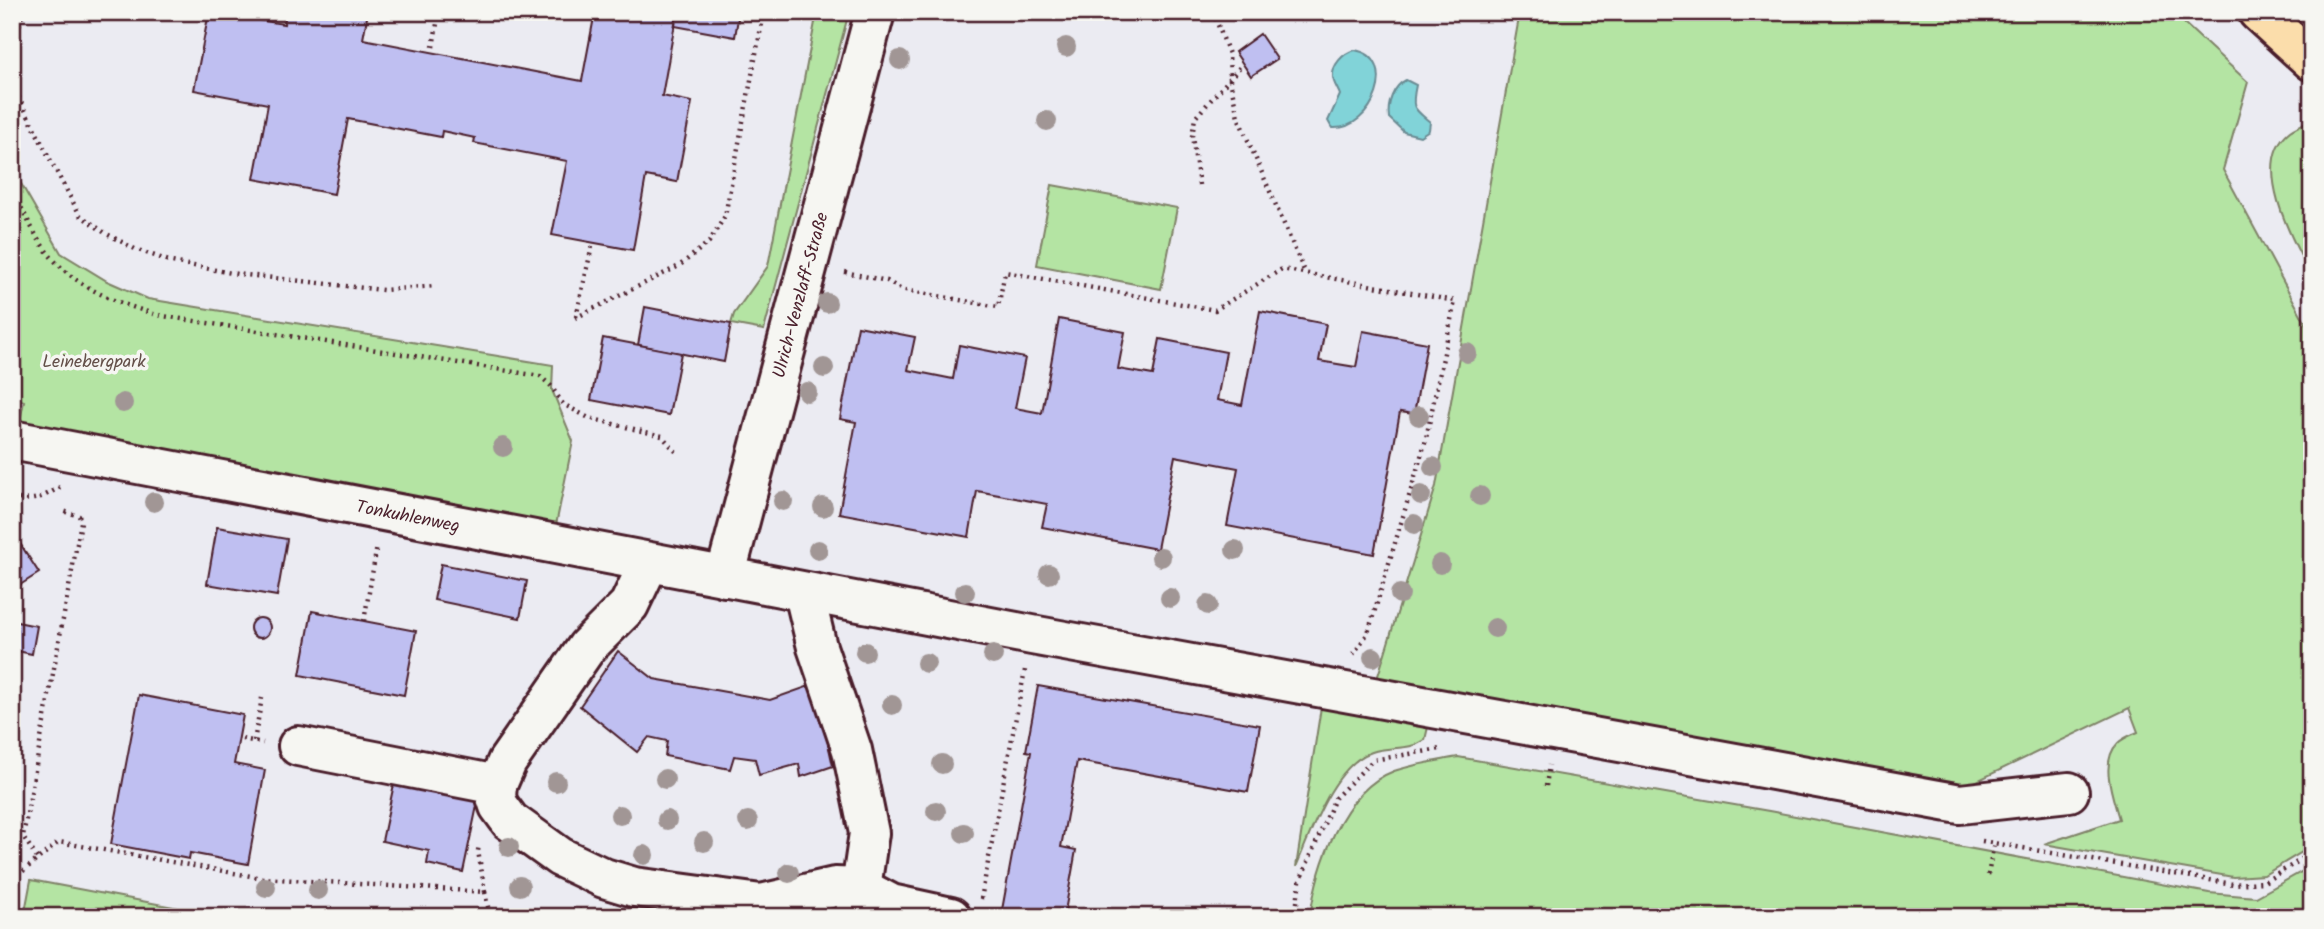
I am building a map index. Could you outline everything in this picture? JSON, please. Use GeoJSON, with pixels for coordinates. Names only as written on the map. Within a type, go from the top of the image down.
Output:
{"type":"FeatureCollection","features":[{"type":"Feature","properties":{"kind":"main road"},"geometry":{"type":"LineString","coordinates":[[2259,12],[2312,61]]}},
{"type":"Feature","properties":{"kind":"street","name":"Ulrich-Venzlaff-Straße"},"geometry":{"type":"LineString","coordinates":[[725,577],[875,12]]}},
{"type":"Feature","properties":{"kind":"street","name":"Tonkuhlenweg"},"geometry":{"type":"LineString","coordinates":[[12,440],[804,593],[1960,804],[2069,792]]}},
{"type":"Feature","properties":{"kind":"street"},"geometry":{"type":"LineString","coordinates":[[498,796],[507,762],[587,647],[629,605],[649,563]]}},
{"type":"Feature","properties":{"kind":"street"},"geometry":{"type":"LineString","coordinates":[[804,593],[817,647],[852,750],[869,833],[858,902]]}},
{"type":"Feature","properties":{"kind":"street"},"geometry":{"type":"LineString","coordinates":[[298,746],[498,796],[516,826],[560,857],[604,878],[634,887],[761,904],[835,887],[858,902],[966,910]]}},
{"type":"Feature","properties":{"kind":"path"},"geometry":{"type":"LineString","coordinates":[[12,52],[23,12]]}},
{"type":"Feature","properties":{"kind":"path"},"geometry":{"type":"LineString","coordinates":[[433,47],[439,12]]}},
{"type":"Feature","properties":{"kind":"path"},"geometry":{"type":"LineString","coordinates":[[593,242],[575,317],[679,266],[709,243],[725,216],[764,12]]}},
{"type":"Feature","properties":{"kind":"path"},"geometry":{"type":"LineString","coordinates":[[1213,12],[1228,54],[1230,80],[1238,117],[1305,274]]}},
{"type":"Feature","properties":{"kind":"path"},"geometry":{"type":"LineString","coordinates":[[1199,185],[1192,136],[1195,118],[1240,67]]}},
{"type":"Feature","properties":{"kind":"path"},"geometry":{"type":"LineString","coordinates":[[12,77],[13,86],[80,215],[105,233],[135,249],[172,262],[237,274],[383,290],[435,286]]}},
{"type":"Feature","properties":{"kind":"path"},"geometry":{"type":"LineString","coordinates":[[12,189],[51,257],[76,281],[122,305],[157,315],[540,376],[551,386],[563,404],[589,418],[662,436],[679,455]]}},
{"type":"Feature","properties":{"kind":"path"},"geometry":{"type":"LineString","coordinates":[[845,272],[887,281],[900,289],[998,307],[1005,272],[1215,310],[1282,269],[1455,301],[1425,443],[1368,633],[1330,689]]}},
{"type":"Feature","properties":{"kind":"path"},"geometry":{"type":"LineString","coordinates":[[12,498],[31,501],[69,482]]}},
{"type":"Feature","properties":{"kind":"path"},"geometry":{"type":"LineString","coordinates":[[37,858],[23,836],[81,522],[79,516],[63,511]]}},
{"type":"Feature","properties":{"kind":"path"},"geometry":{"type":"LineString","coordinates":[[364,621],[384,511]]}},
{"type":"Feature","properties":{"kind":"path"},"geometry":{"type":"LineString","coordinates":[[966,910],[1032,635]]}},
{"type":"Feature","properties":{"kind":"path"},"geometry":{"type":"LineString","coordinates":[[254,741],[262,698]]}},
{"type":"Feature","properties":{"kind":"path"},"geometry":{"type":"LineString","coordinates":[[1295,917],[1300,881],[1335,798],[1373,760],[1447,747]]}},
{"type":"Feature","properties":{"kind":"path"},"geometry":{"type":"LineString","coordinates":[[1546,786],[1550,761]]}},
{"type":"Feature","properties":{"kind":"path"},"geometry":{"type":"LineString","coordinates":[[490,917],[478,851],[485,814],[498,796]]}},
{"type":"Feature","properties":{"kind":"path"},"geometry":{"type":"LineString","coordinates":[[1970,839],[2233,884],[2264,882],[2312,853]]}},
{"type":"Feature","properties":{"kind":"path"},"geometry":{"type":"LineString","coordinates":[[12,880],[59,842],[262,878],[485,892]]}},
{"type":"Feature","properties":{"kind":"path"},"geometry":{"type":"LineString","coordinates":[[1988,876],[1994,844]]}},
{"type":"Feature","properties":{"kind":"green space"},"geometry":{"type":"Polygon","coordinates":[[[817,12],[849,12],[764,330],[731,324],[734,314],[768,266],[817,12]]]}},
{"type":"Feature","properties":{"kind":"green space"},"geometry":{"type":"Polygon","coordinates":[[[1520,12],[2172,12],[2248,82],[2223,170],[2312,335],[2312,846],[2264,875],[2233,877],[2044,844],[2119,819],[2108,770],[2112,751],[2118,743],[2138,732],[2129,708],[1952,793],[1374,689],[1436,486],[1520,12]]]}},
{"type":"Feature","properties":{"kind":"green space"},"geometry":{"type":"Polygon","coordinates":[[[2304,123],[2312,123],[2312,277],[2286,224],[2274,182],[2273,162],[2278,145],[2290,131],[2304,123]]]}},
{"type":"Feature","properties":{"kind":"green space","name":"Leinebergpark"},"geometry":{"type":"Polygon","coordinates":[[[12,168],[61,253],[107,281],[148,299],[553,365],[552,390],[573,441],[556,525],[19,426],[24,401],[12,398],[12,168]]]}},
{"type":"Feature","properties":{"kind":"green space"},"geometry":{"type":"Polygon","coordinates":[[[1052,185],[1177,208],[1161,289],[1037,265],[1052,185]]]}},
{"type":"Feature","properties":{"kind":"green space"},"geometry":{"type":"Polygon","coordinates":[[[1321,707],[1428,727],[1425,740],[1406,747],[1372,752],[1358,759],[1346,770],[1325,801],[1296,867],[1321,707]]]}},
{"type":"Feature","properties":{"kind":"green space"},"geometry":{"type":"Polygon","coordinates":[[[1458,757],[1769,811],[2209,893],[2256,897],[2312,866],[2312,917],[1310,917],[1326,854],[1346,813],[1360,795],[1375,781],[1394,771],[1458,757]]]}},
{"type":"Feature","properties":{"kind":"green space"},"geometry":{"type":"Polygon","coordinates":[[[31,880],[226,917],[24,917],[31,880]]]}},
{"type":"Feature","properties":{"kind":"water"},"geometry":{"type":"Polygon","coordinates":[[[1355,50],[1369,56],[1377,66],[1379,79],[1376,93],[1359,118],[1347,126],[1332,128],[1328,121],[1340,95],[1333,79],[1334,68],[1343,57],[1355,50]]]}},
{"type":"Feature","properties":{"kind":"water"},"geometry":{"type":"Polygon","coordinates":[[[1406,80],[1416,85],[1415,107],[1430,122],[1429,130],[1420,136],[1404,132],[1389,118],[1392,96],[1406,80]]]}},
{"type":"Feature","properties":{"kind":"building"},"geometry":{"type":"Polygon","coordinates":[[[209,12],[284,24],[286,12],[368,12],[363,39],[582,81],[595,12],[677,12],[662,96],[692,102],[677,182],[646,176],[633,250],[552,235],[567,161],[474,143],[475,138],[442,131],[441,137],[348,119],[334,194],[254,179],[268,104],[194,90],[209,12]]]}},
{"type":"Feature","properties":{"kind":"building"},"geometry":{"type":"Polygon","coordinates":[[[677,12],[739,12],[735,37],[675,26],[677,12]]]}},
{"type":"Feature","properties":{"kind":"building"},"geometry":{"type":"Polygon","coordinates":[[[1260,34],[1277,59],[1251,76],[1235,52],[1260,34]]]}},
{"type":"Feature","properties":{"kind":"building"},"geometry":{"type":"Polygon","coordinates":[[[645,307],[731,324],[724,362],[638,345],[645,307]]]}},
{"type":"Feature","properties":{"kind":"building"},"geometry":{"type":"Polygon","coordinates":[[[1260,311],[1326,324],[1319,361],[1356,367],[1363,331],[1427,343],[1414,414],[1400,412],[1374,554],[1227,526],[1238,468],[1175,456],[1157,549],[1042,527],[1047,504],[977,491],[969,537],[839,513],[856,422],[840,419],[858,326],[915,337],[908,370],[953,379],[959,345],[1025,358],[1015,408],[1042,413],[1059,319],[1125,332],[1118,369],[1153,375],[1160,339],[1226,352],[1217,400],[1242,405],[1260,311]]]}},
{"type":"Feature","properties":{"kind":"building"},"geometry":{"type":"Polygon","coordinates":[[[603,338],[681,353],[669,415],[591,400],[603,338]]]}},
{"type":"Feature","properties":{"kind":"building"},"geometry":{"type":"Polygon","coordinates":[[[217,527],[287,539],[277,596],[207,584],[217,527]]]}},
{"type":"Feature","properties":{"kind":"building"},"geometry":{"type":"Polygon","coordinates":[[[12,531],[39,573],[12,590],[12,531]]]}},
{"type":"Feature","properties":{"kind":"building"},"geometry":{"type":"Polygon","coordinates":[[[441,564],[527,581],[520,618],[434,600],[441,564]]]}},
{"type":"Feature","properties":{"kind":"building"},"geometry":{"type":"Polygon","coordinates":[[[312,611],[416,631],[404,695],[300,675],[312,611]]]}},
{"type":"Feature","properties":{"kind":"building"},"geometry":{"type":"Polygon","coordinates":[[[260,618],[267,621],[270,628],[267,635],[260,638],[253,635],[250,628],[253,621],[260,618]]]}},
{"type":"Feature","properties":{"kind":"building"},"geometry":{"type":"Polygon","coordinates":[[[17,622],[37,626],[32,654],[12,650],[17,622]]]}},
{"type":"Feature","properties":{"kind":"building"},"geometry":{"type":"Polygon","coordinates":[[[618,651],[654,679],[770,700],[815,684],[833,766],[801,777],[799,764],[759,775],[755,759],[734,756],[730,769],[665,756],[667,741],[649,737],[637,752],[580,706],[618,651]]]}},
{"type":"Feature","properties":{"kind":"building"},"geometry":{"type":"Polygon","coordinates":[[[1038,686],[1260,725],[1248,792],[1077,761],[1061,847],[1076,850],[1064,917],[1038,917],[1002,910],[1031,752],[1026,751],[1038,686]]]}},
{"type":"Feature","properties":{"kind":"building"},"geometry":{"type":"Polygon","coordinates":[[[139,695],[243,715],[234,764],[265,770],[248,864],[190,853],[189,859],[111,844],[139,695]]]}},
{"type":"Feature","properties":{"kind":"building"},"geometry":{"type":"Polygon","coordinates":[[[394,784],[478,801],[463,872],[427,864],[429,851],[382,841],[394,784]]]}}]}
